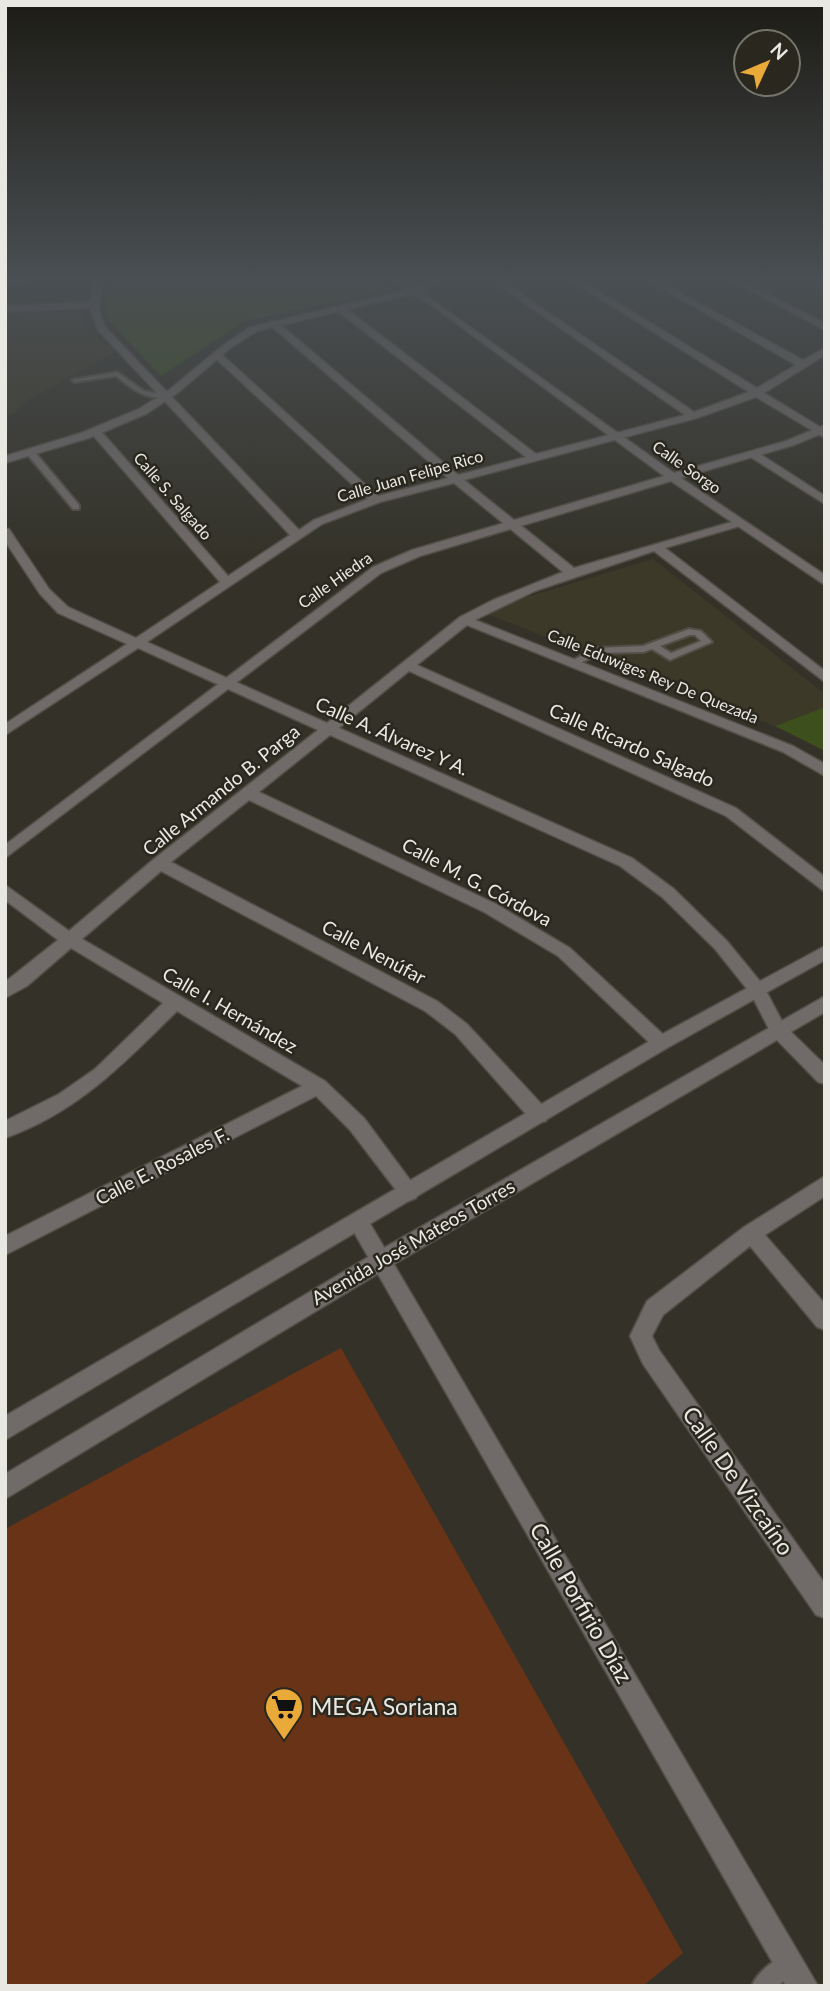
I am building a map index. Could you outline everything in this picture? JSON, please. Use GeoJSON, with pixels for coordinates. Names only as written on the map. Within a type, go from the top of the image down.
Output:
{"type":"FeatureCollection","features":[{"type":"Feature","properties":{"kind":"street"},"geometry":{"type":"LineString","coordinates":[[144,374],[298,535]]}},
{"type":"Feature","properties":{"kind":"street"},"geometry":{"type":"LineString","coordinates":[[5,460],[96,432],[131,418],[165,396],[192,374]]}},
{"type":"Feature","properties":{"kind":"street"},"geometry":{"type":"LineString","coordinates":[[238,374],[376,500]]}},
{"type":"Feature","properties":{"kind":"street"},"geometry":{"type":"LineString","coordinates":[[333,374],[509,524],[571,572]]}},
{"type":"Feature","properties":{"kind":"street"},"geometry":{"type":"LineString","coordinates":[[425,374],[534,458]]}},
{"type":"Feature","properties":{"kind":"street","name":"Calle Sorgo"},"geometry":{"type":"LineString","coordinates":[[531,374],[674,478],[825,581]]}},
{"type":"Feature","properties":{"kind":"street"},"geometry":{"type":"LineString","coordinates":[[632,374],[693,416]]}},
{"type":"Feature","properties":{"kind":"street"},"geometry":{"type":"LineString","coordinates":[[725,374],[823,431]]}},
{"type":"Feature","properties":{"kind":"street","name":"Calle Juan Felipe Rico"},"geometry":{"type":"LineString","coordinates":[[5,731],[138,644],[226,581],[334,514],[376,500],[693,416],[756,393],[786,374]]}},
{"type":"Feature","properties":{"kind":"street","name":"Calle Hiedra"},"geometry":{"type":"LineString","coordinates":[[5,853],[377,569],[416,553],[509,524],[674,478],[823,431]]}},
{"type":"Feature","properties":{"kind":"street","name":"Calle S. Salgado"},"geometry":{"type":"LineString","coordinates":[[96,432],[226,581]]}},
{"type":"Feature","properties":{"kind":"street"},"geometry":{"type":"LineString","coordinates":[[753,454],[825,501]]}},
{"type":"Feature","properties":{"kind":"street","name":"Calle Armando B. Parga"},"geometry":{"type":"LineString","coordinates":[[5,992],[160,863],[466,620],[506,597],[571,572],[739,523]]}},
{"type":"Feature","properties":{"kind":"street","name":"Calle A. Álvarez Y A."},"geometry":{"type":"LineString","coordinates":[[5,532],[56,605],[626,862],[668,894],[722,945],[757,990],[778,1030],[825,1077]]}},
{"type":"Feature","properties":{"kind":"street"},"geometry":{"type":"LineString","coordinates":[[657,548],[825,678]]}},
{"type":"Feature","properties":{"kind":"street","name":"Calle Eduwiges Rey De Quezada"},"geometry":{"type":"LineString","coordinates":[[466,620],[788,749],[825,771]]}},
{"type":"Feature","properties":{"kind":"street","name":"Calle Ricardo Salgado"},"geometry":{"type":"LineString","coordinates":[[408,666],[731,812],[825,886]]}},
{"type":"Feature","properties":{"kind":"street","name":"Calle M. G. Córdova"},"geometry":{"type":"LineString","coordinates":[[248,793],[489,908],[564,952],[661,1044]]}},
{"type":"Feature","properties":{"kind":"street","name":"Calle Nenúfar"},"geometry":{"type":"LineString","coordinates":[[160,863],[431,1006],[461,1029],[539,1115]]}},
{"type":"Feature","properties":{"kind":"street","name":"Calle I. Hernández"},"geometry":{"type":"LineString","coordinates":[[5,891],[70,940],[318,1086],[357,1124],[409,1192]]}},
{"type":"Feature","properties":{"kind":"street"},"geometry":{"type":"LineString","coordinates":[[5,1429],[661,1044],[825,953]]}},
{"type":"Feature","properties":{"kind":"street"},"geometry":{"type":"LineString","coordinates":[[5,1130],[66,1099],[102,1074],[175,1002]]}},
{"type":"Feature","properties":{"kind":"street","name":"Avenida José Mateos Torres"},"geometry":{"type":"LineString","coordinates":[[5,1487],[382,1260],[825,1003]]}},
{"type":"Feature","properties":{"kind":"street","name":"Calle E. Rosales F."},"geometry":{"type":"LineString","coordinates":[[5,1246],[318,1086]]}},
{"type":"Feature","properties":{"kind":"street"},"geometry":{"type":"LineString","coordinates":[[825,1185],[751,1233],[825,1320]]}},
{"type":"Feature","properties":{"kind":"street","name":"Calle Porfirio Díaz"},"geometry":{"type":"LineString","coordinates":[[358,1221],[803,1986]]}},
{"type":"Feature","properties":{"kind":"street","name":"Calle De Vizcaíno"},"geometry":{"type":"LineString","coordinates":[[751,1233],[655,1308],[641,1336],[650,1357],[825,1606]]}},
{"type":"Feature","properties":{"kind":"lane"},"geometry":{"type":"LineString","coordinates":[[75,380],[117,374],[142,393],[165,396]]}},
{"type":"Feature","properties":{"kind":"lane"},"geometry":{"type":"LineString","coordinates":[[30,452],[76,508]]}},
{"type":"Feature","properties":{"kind":"lane"},"geometry":{"type":"LineString","coordinates":[[573,663],[599,650],[654,646],[694,631],[707,642],[670,657],[654,646]]}},
{"type":"Feature","properties":{"kind":"lane"},"geometry":{"type":"LineString","coordinates":[[762,1986],[789,1963]]}},
{"type":"Feature","properties":{"kind":"shaded area"},"geometry":{"type":"Polygon","coordinates":[[[5,374],[76,374],[28,400],[12,415],[5,416],[5,374]]]}},
{"type":"Feature","properties":{"kind":"shaded area"},"geometry":{"type":"Polygon","coordinates":[[[653,559],[825,694],[825,707],[775,726],[487,614],[497,606],[653,559]]]}},
{"type":"Feature","properties":{"kind":"green space"},"geometry":{"type":"Polygon","coordinates":[[[825,707],[825,751],[775,726],[825,707]]]}},
{"type":"Feature","properties":{"kind":"building","name":"MEGA Soriana"},"geometry":{"type":"Polygon","coordinates":[[[341,1348],[683,1953],[643,1986],[5,1986],[5,1529],[341,1348]]]}},
{"type":"Feature","properties":{"kind":"place","name":"MEGA Soriana"},"geometry":{"type":"Point","coordinates":[284,1741]}}]}
